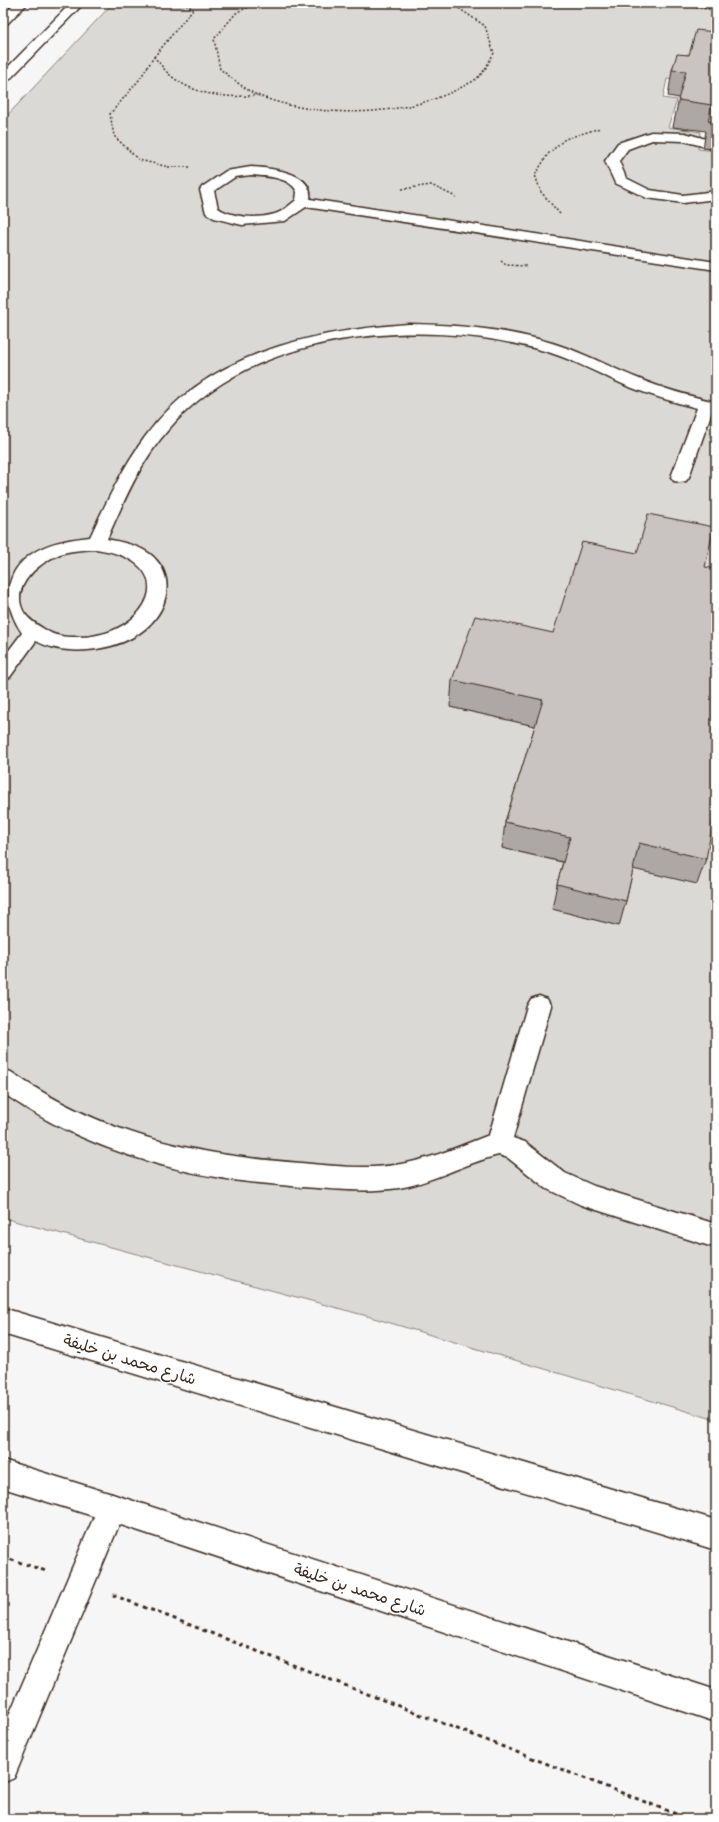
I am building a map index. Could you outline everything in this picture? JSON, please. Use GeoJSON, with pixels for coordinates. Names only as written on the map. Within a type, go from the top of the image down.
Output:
{"type":"FeatureCollection","features":[{"type":"Feature","properties":{"kind":"main road"},"geometry":{"type":"LineString","coordinates":[[3,21],[22,3]]}},
{"type":"Feature","properties":{"kind":"main road"},"geometry":{"type":"LineString","coordinates":[[3,79],[78,3]]}},
{"type":"Feature","properties":{"kind":"main road"},"geometry":{"type":"LineString","coordinates":[[716,146],[685,137],[650,136],[623,146],[612,162],[620,180],[647,194],[683,199],[716,195]]}},
{"type":"Feature","properties":{"kind":"main road"},"geometry":{"type":"LineString","coordinates":[[303,202],[304,191],[298,182],[268,171],[251,171],[231,174],[207,190],[211,210],[219,215],[242,221],[280,218],[303,202],[716,266]]}},
{"type":"Feature","properties":{"kind":"main road"},"geometry":{"type":"LineString","coordinates":[[96,543],[127,477],[143,450],[163,426],[186,403],[211,382],[237,368],[264,357],[324,339],[386,330],[450,329],[512,337],[572,355],[656,391],[711,406],[680,477]]}},
{"type":"Feature","properties":{"kind":"main road"},"geometry":{"type":"LineString","coordinates":[[96,543],[113,545],[129,550],[142,557],[152,567],[158,578],[159,591],[156,603],[148,615],[136,626],[120,635],[103,641],[84,644],[47,640],[32,633],[21,623],[13,612],[11,600],[13,587],[19,575],[39,558],[60,548],[78,544],[96,543]]}},
{"type":"Feature","properties":{"kind":"main road"},"geometry":{"type":"LineString","coordinates":[[3,672],[32,633]]}},
{"type":"Feature","properties":{"kind":"main road"},"geometry":{"type":"LineString","coordinates":[[499,1144],[539,1006]]}},
{"type":"Feature","properties":{"kind":"main road"},"geometry":{"type":"LineString","coordinates":[[3,1080],[18,1091],[61,1116],[109,1137],[159,1154],[213,1166],[335,1178],[387,1178],[413,1174],[437,1167],[490,1146],[499,1144],[516,1150],[541,1170],[572,1189],[590,1197],[716,1236]]}},
{"type":"Feature","properties":{"kind":"main road","name":"شارع محمد بن خليفة"},"geometry":{"type":"LineString","coordinates":[[3,1321],[716,1535]]}},
{"type":"Feature","properties":{"kind":"main road","name":"شارع محمد بن خليفة"},"geometry":{"type":"LineString","coordinates":[[3,1474],[112,1508],[716,1706]]}},
{"type":"Feature","properties":{"kind":"main road"},"geometry":{"type":"LineString","coordinates":[[3,1767],[112,1508]]}},
{"type":"Feature","properties":{"kind":"path"},"geometry":{"type":"LineString","coordinates":[[183,3],[193,9],[154,58],[139,80],[110,114],[114,136],[140,160],[169,167],[192,167]]}},
{"type":"Feature","properties":{"kind":"path"},"geometry":{"type":"LineString","coordinates":[[259,3],[237,12],[214,39],[220,69],[257,95],[312,109],[376,112],[435,101],[477,80],[494,53],[485,26],[451,3]]}},
{"type":"Feature","properties":{"kind":"path"},"geometry":{"type":"LineString","coordinates":[[660,3],[716,10]]}},
{"type":"Feature","properties":{"kind":"path"},"geometry":{"type":"LineString","coordinates":[[154,58],[171,76],[198,91],[242,98],[257,95]]}},
{"type":"Feature","properties":{"kind":"path"},"geometry":{"type":"LineString","coordinates":[[585,245],[581,228],[562,216],[541,192],[535,175],[548,154],[565,139],[600,128]]}},
{"type":"Feature","properties":{"kind":"path"},"geometry":{"type":"LineString","coordinates":[[395,190],[431,185],[462,200],[480,213],[479,229],[483,248],[506,265],[529,266]]}},
{"type":"Feature","properties":{"kind":"path"},"geometry":{"type":"LineString","coordinates":[[3,1557],[81,1582],[689,1819]]}},
{"type":"Feature","properties":{"kind":"shaded area"},"geometry":{"type":"Polygon","coordinates":[[[113,3],[716,3],[716,58],[687,54],[679,80],[667,79],[663,98],[677,100],[668,127],[701,132],[698,149],[716,151],[716,598],[631,580],[549,660],[450,707],[539,727],[502,848],[565,863],[553,909],[619,926],[632,869],[716,786],[716,1420],[367,1316],[3,1218],[3,120],[113,3]]]}},
{"type":"Feature","properties":{"kind":"building"},"geometry":{"type":"Polygon","coordinates":[[[696,30],[716,32],[716,122],[708,121],[712,105],[678,100],[686,71],[672,70],[677,54],[689,55],[696,30]]]}},
{"type":"Feature","properties":{"kind":"building"},"geometry":{"type":"Polygon","coordinates":[[[648,514],[714,527],[705,567],[716,569],[716,804],[706,859],[639,843],[626,901],[557,884],[570,837],[505,822],[543,700],[452,680],[475,616],[553,633],[582,542],[637,553],[648,514]]]}}]}
